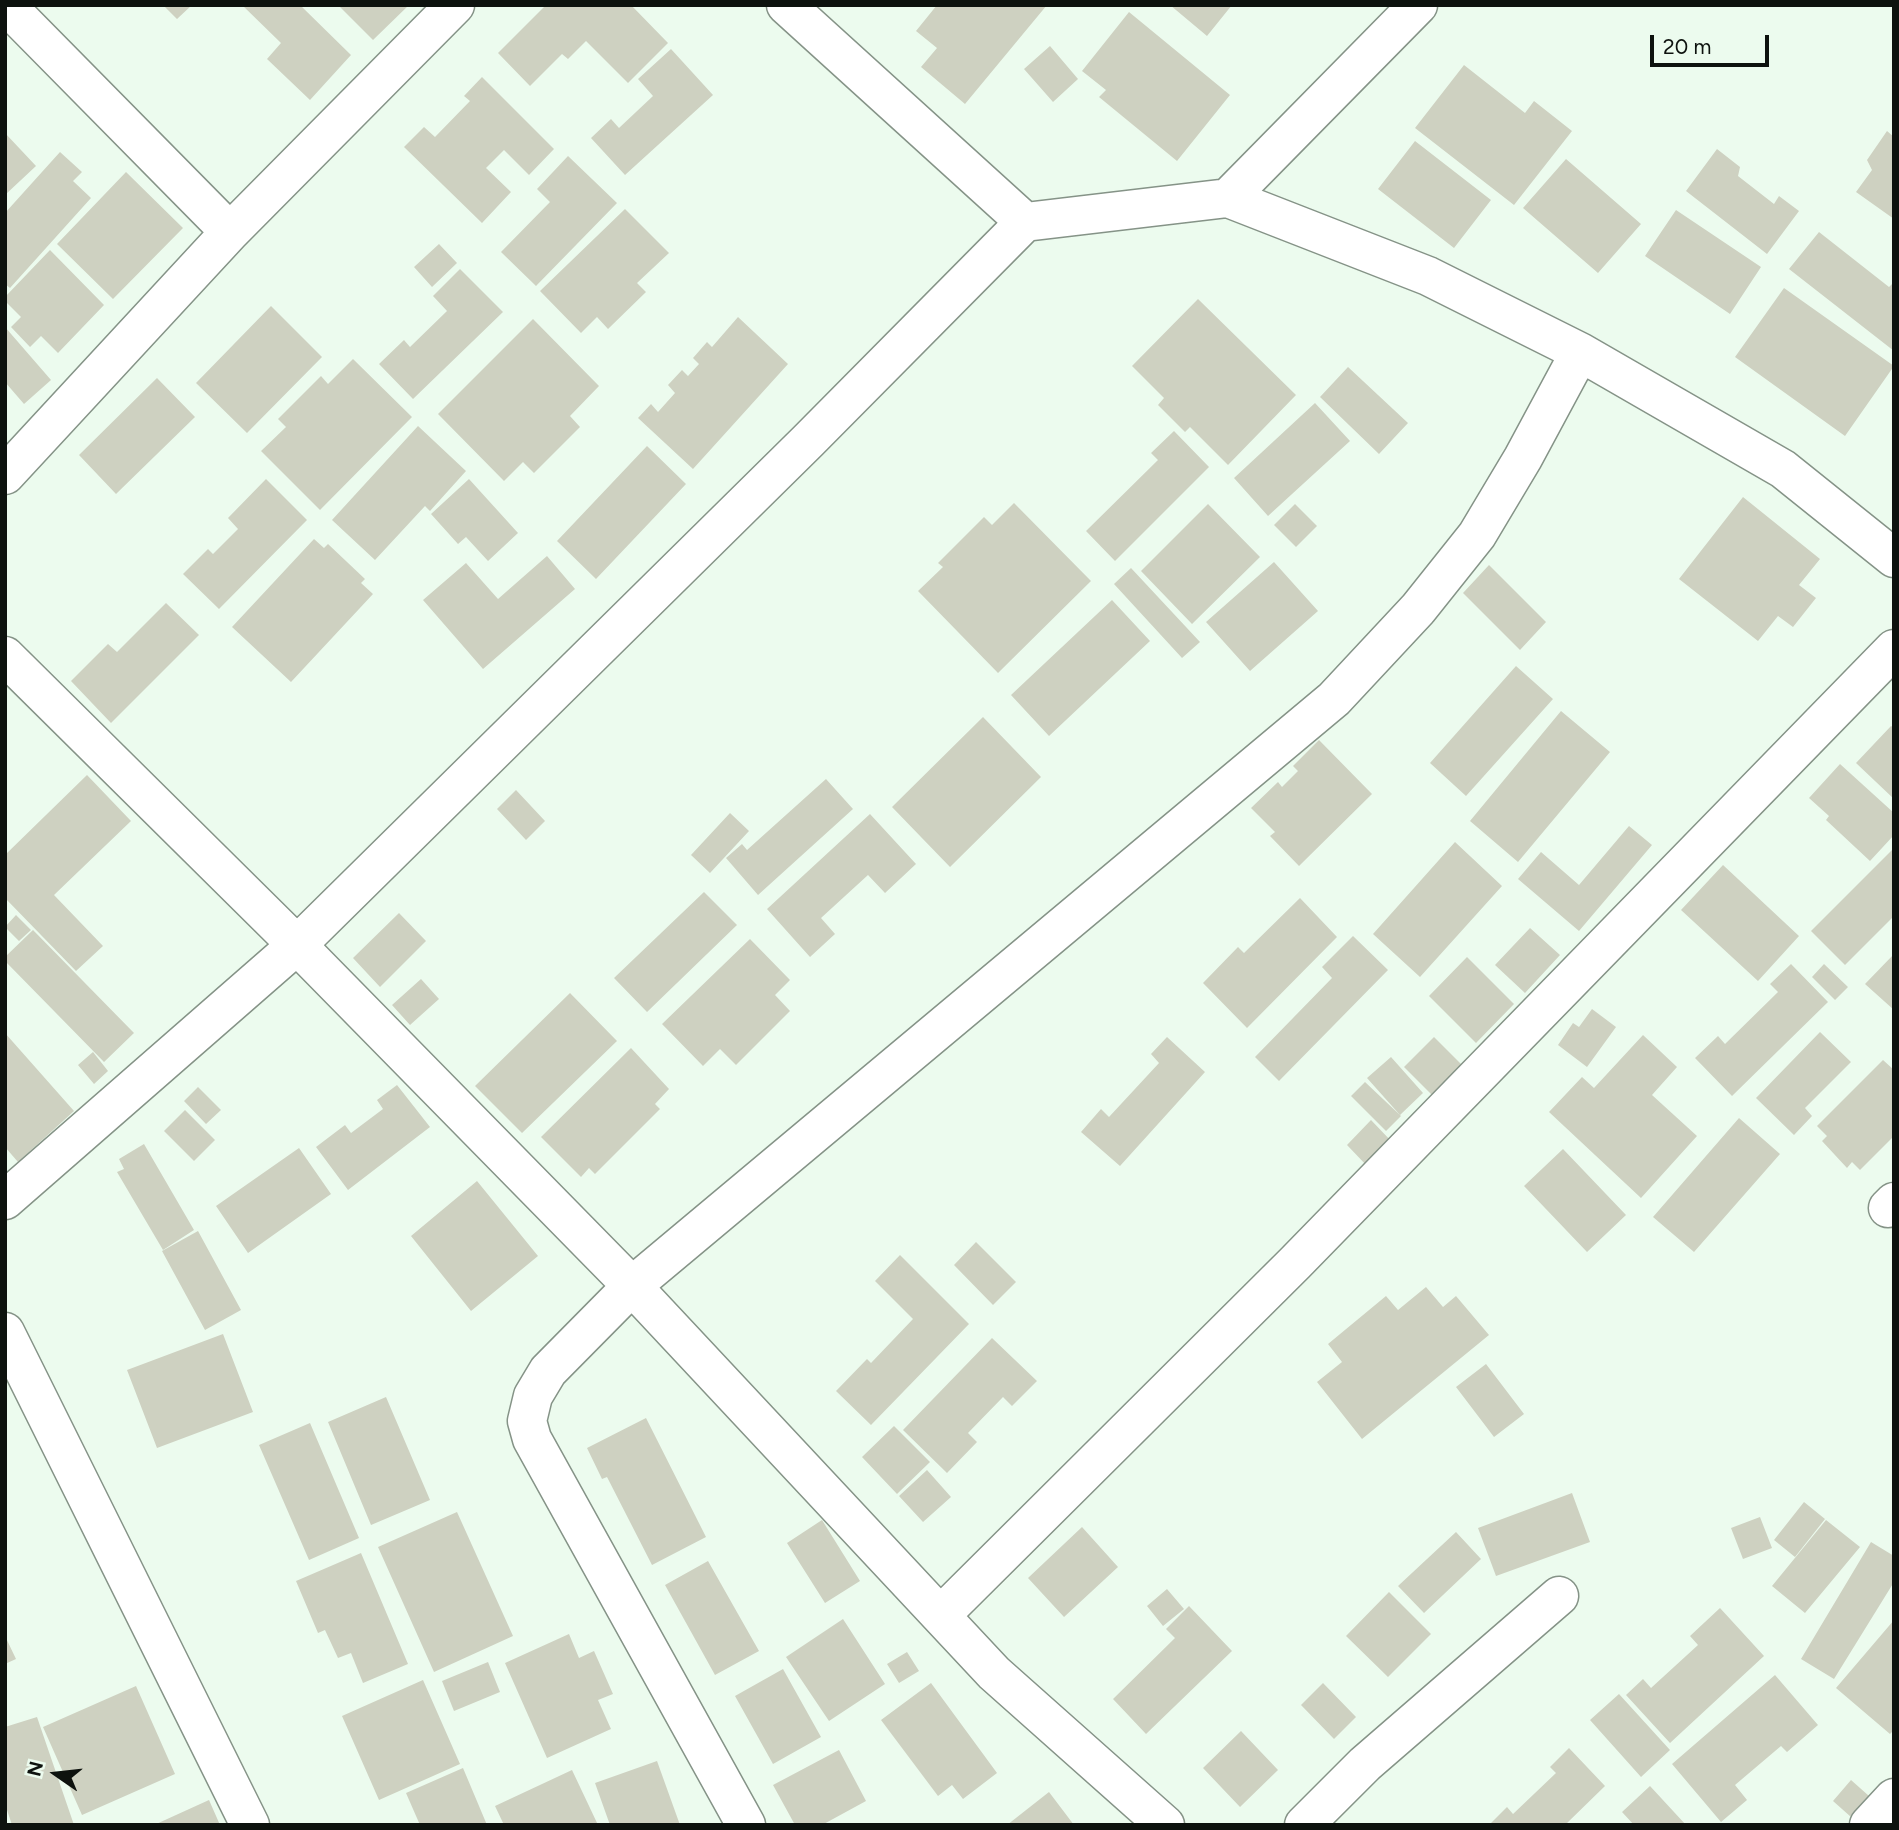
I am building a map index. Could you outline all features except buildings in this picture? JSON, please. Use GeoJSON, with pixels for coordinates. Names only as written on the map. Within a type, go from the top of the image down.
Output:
{"type":"FeatureCollection","features":[{"type":"Feature","properties":{"kind":"street"},"geometry":{"type":"LineString","coordinates":[[6,5],[230,232]]}},
{"type":"Feature","properties":{"kind":"street"},"geometry":{"type":"LineString","coordinates":[[5,475],[230,232],[455,5]]}},
{"type":"Feature","properties":{"kind":"street"},"geometry":{"type":"LineString","coordinates":[[786,5],[1025,222]]}},
{"type":"Feature","properties":{"kind":"street"},"geometry":{"type":"LineString","coordinates":[[1228,198],[1418,5]]}},
{"type":"Feature","properties":{"kind":"street"},"geometry":{"type":"LineString","coordinates":[[5,1200],[297,945],[808,442],[1025,222],[1228,198],[1428,276],[1580,352],[1783,469],[1894,558]]}},
{"type":"Feature","properties":{"kind":"street"},"geometry":{"type":"LineString","coordinates":[[746,1825],[532,1439],[527,1421],[533,1395],[548,1371],[632,1286],[1334,699],[1418,609],[1477,535],[1523,458],[1580,352]]}},
{"type":"Feature","properties":{"kind":"street"},"geometry":{"type":"LineString","coordinates":[[941,1615],[1295,1263],[1894,649]]}},
{"type":"Feature","properties":{"kind":"street"},"geometry":{"type":"LineString","coordinates":[[5,656],[297,945],[632,1286],[994,1673],[1165,1825]]}},
{"type":"Feature","properties":{"kind":"street"},"geometry":{"type":"LineString","coordinates":[[5,1332],[250,1825]]}},
{"type":"Feature","properties":{"kind":"street"},"geometry":{"type":"LineString","coordinates":[[1304,1825],[1365,1764],[1559,1596]]}},
{"type":"Feature","properties":{"kind":"street"},"geometry":{"type":"LineString","coordinates":[[1869,1825],[1894,1798]]}}]}
